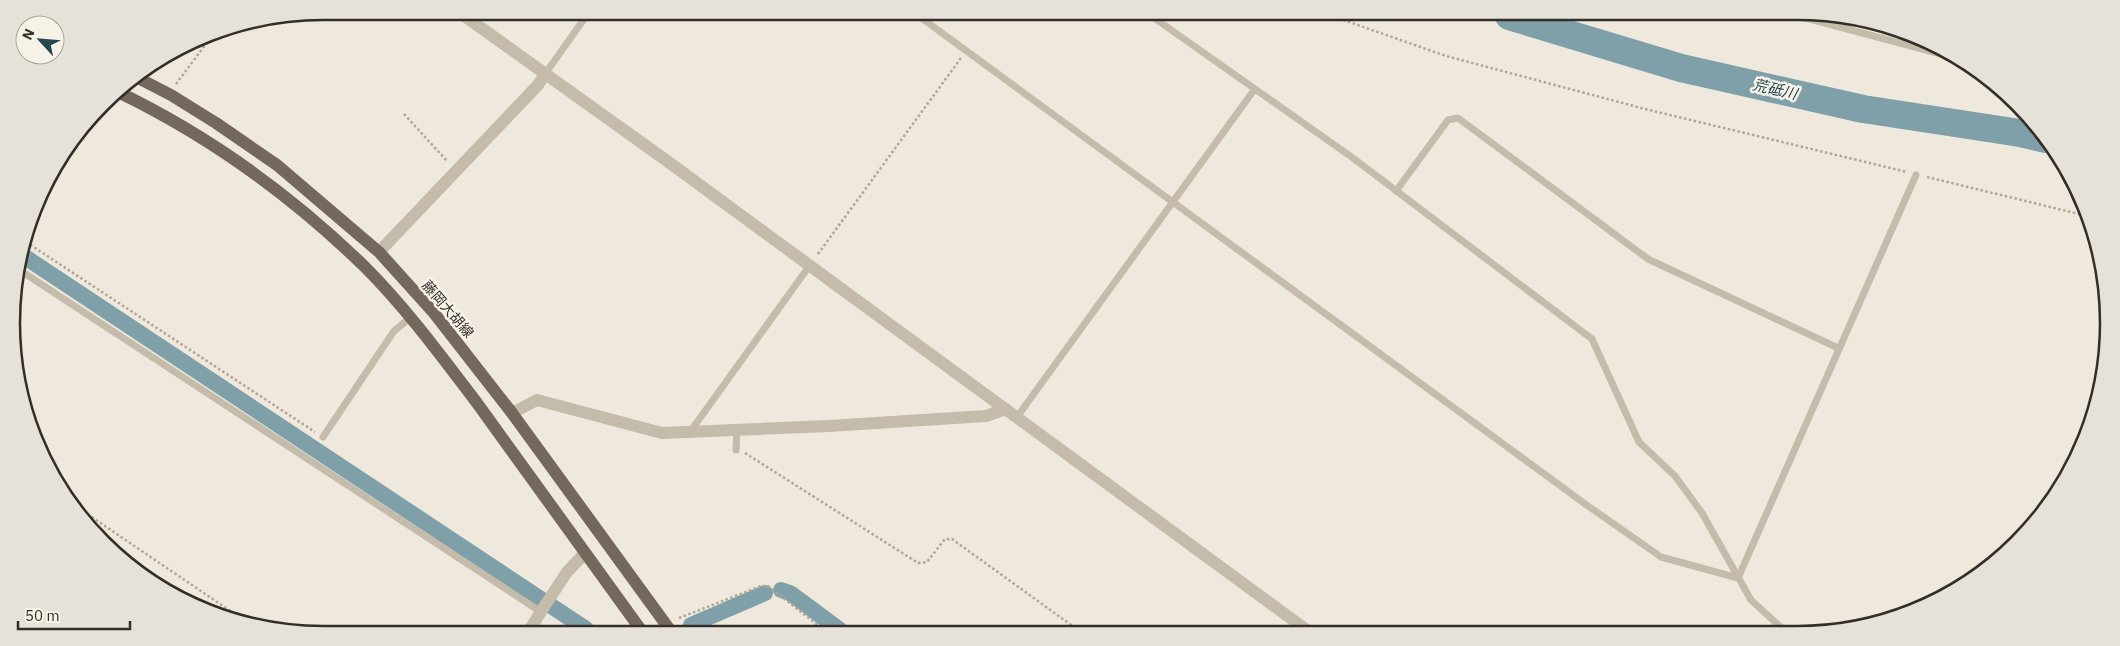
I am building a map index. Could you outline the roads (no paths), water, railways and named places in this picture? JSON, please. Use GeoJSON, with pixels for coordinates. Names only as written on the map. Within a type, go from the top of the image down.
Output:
{"type":"FeatureCollection","features":[{"type":"Feature","properties":{"kind":"main road","name":"藤岡大胡線"},"geometry":{"type":"LineString","coordinates":[[143,80],[171,95],[277,165],[380,252],[434,313],[512,413],[668,626]]}},
{"type":"Feature","properties":{"kind":"main road"},"geometry":{"type":"LineString","coordinates":[[124,95],[160,112],[211,142],[317,223],[366,268],[410,318],[490,422],[639,626]]}},
{"type":"Feature","properties":{"kind":"street"},"geometry":{"type":"LineString","coordinates":[[470,20],[810,265],[1301,626]]}},
{"type":"Feature","properties":{"kind":"street"},"geometry":{"type":"LineString","coordinates":[[380,252],[538,85],[545,74]]}},
{"type":"Feature","properties":{"kind":"street"},"geometry":{"type":"LineString","coordinates":[[512,413],[537,400],[662,433],[986,416],[1006,410]]}},
{"type":"Feature","properties":{"kind":"street"},"geometry":{"type":"LineString","coordinates":[[532,626],[566,572],[585,553]]}},
{"type":"Feature","properties":{"kind":"lane"},"geometry":{"type":"LineString","coordinates":[[545,74],[583,20]]}},
{"type":"Feature","properties":{"kind":"lane"},"geometry":{"type":"LineString","coordinates":[[924,20],[1588,506],[1662,557],[1738,578]]}},
{"type":"Feature","properties":{"kind":"lane"},"geometry":{"type":"LineString","coordinates":[[1158,20],[1254,90],[1353,158],[1592,338],[1639,442],[1675,476],[1702,513],[1751,600],[1779,626]]}},
{"type":"Feature","properties":{"kind":"lane"},"geometry":{"type":"LineString","coordinates":[[1817,21],[1932,52]]}},
{"type":"Feature","properties":{"kind":"lane"},"geometry":{"type":"LineString","coordinates":[[1017,417],[1254,90]]}},
{"type":"Feature","properties":{"kind":"lane"},"geometry":{"type":"LineString","coordinates":[[1396,191],[1448,120],[1458,118],[1648,259],[1838,348]]}},
{"type":"Feature","properties":{"kind":"lane"},"geometry":{"type":"LineString","coordinates":[[1738,578],[1916,174]]}},
{"type":"Feature","properties":{"kind":"lane"},"geometry":{"type":"LineString","coordinates":[[690,432],[810,265]]}},
{"type":"Feature","properties":{"kind":"lane"},"geometry":{"type":"LineString","coordinates":[[25,273],[545,606]]}},
{"type":"Feature","properties":{"kind":"lane"},"geometry":{"type":"LineString","coordinates":[[322,436],[394,331],[410,318]]}},
{"type":"Feature","properties":{"kind":"lane"},"geometry":{"type":"LineString","coordinates":[[736,450],[737,430]]}},
{"type":"Feature","properties":{"kind":"waterway","name":"荒砥川"},"geometry":{"type":"LineString","coordinates":[[1522,20],[1681,68],[1863,109],[2035,136]]}},
{"type":"Feature","properties":{"kind":"waterway"},"geometry":{"type":"LineString","coordinates":[[27,258],[581,626]]}},
{"type":"Feature","properties":{"kind":"waterway"},"geometry":{"type":"LineString","coordinates":[[781,590],[790,593],[835,626]]}},
{"type":"Feature","properties":{"kind":"waterway"},"geometry":{"type":"LineString","coordinates":[[691,625],[765,593]]}}]}
